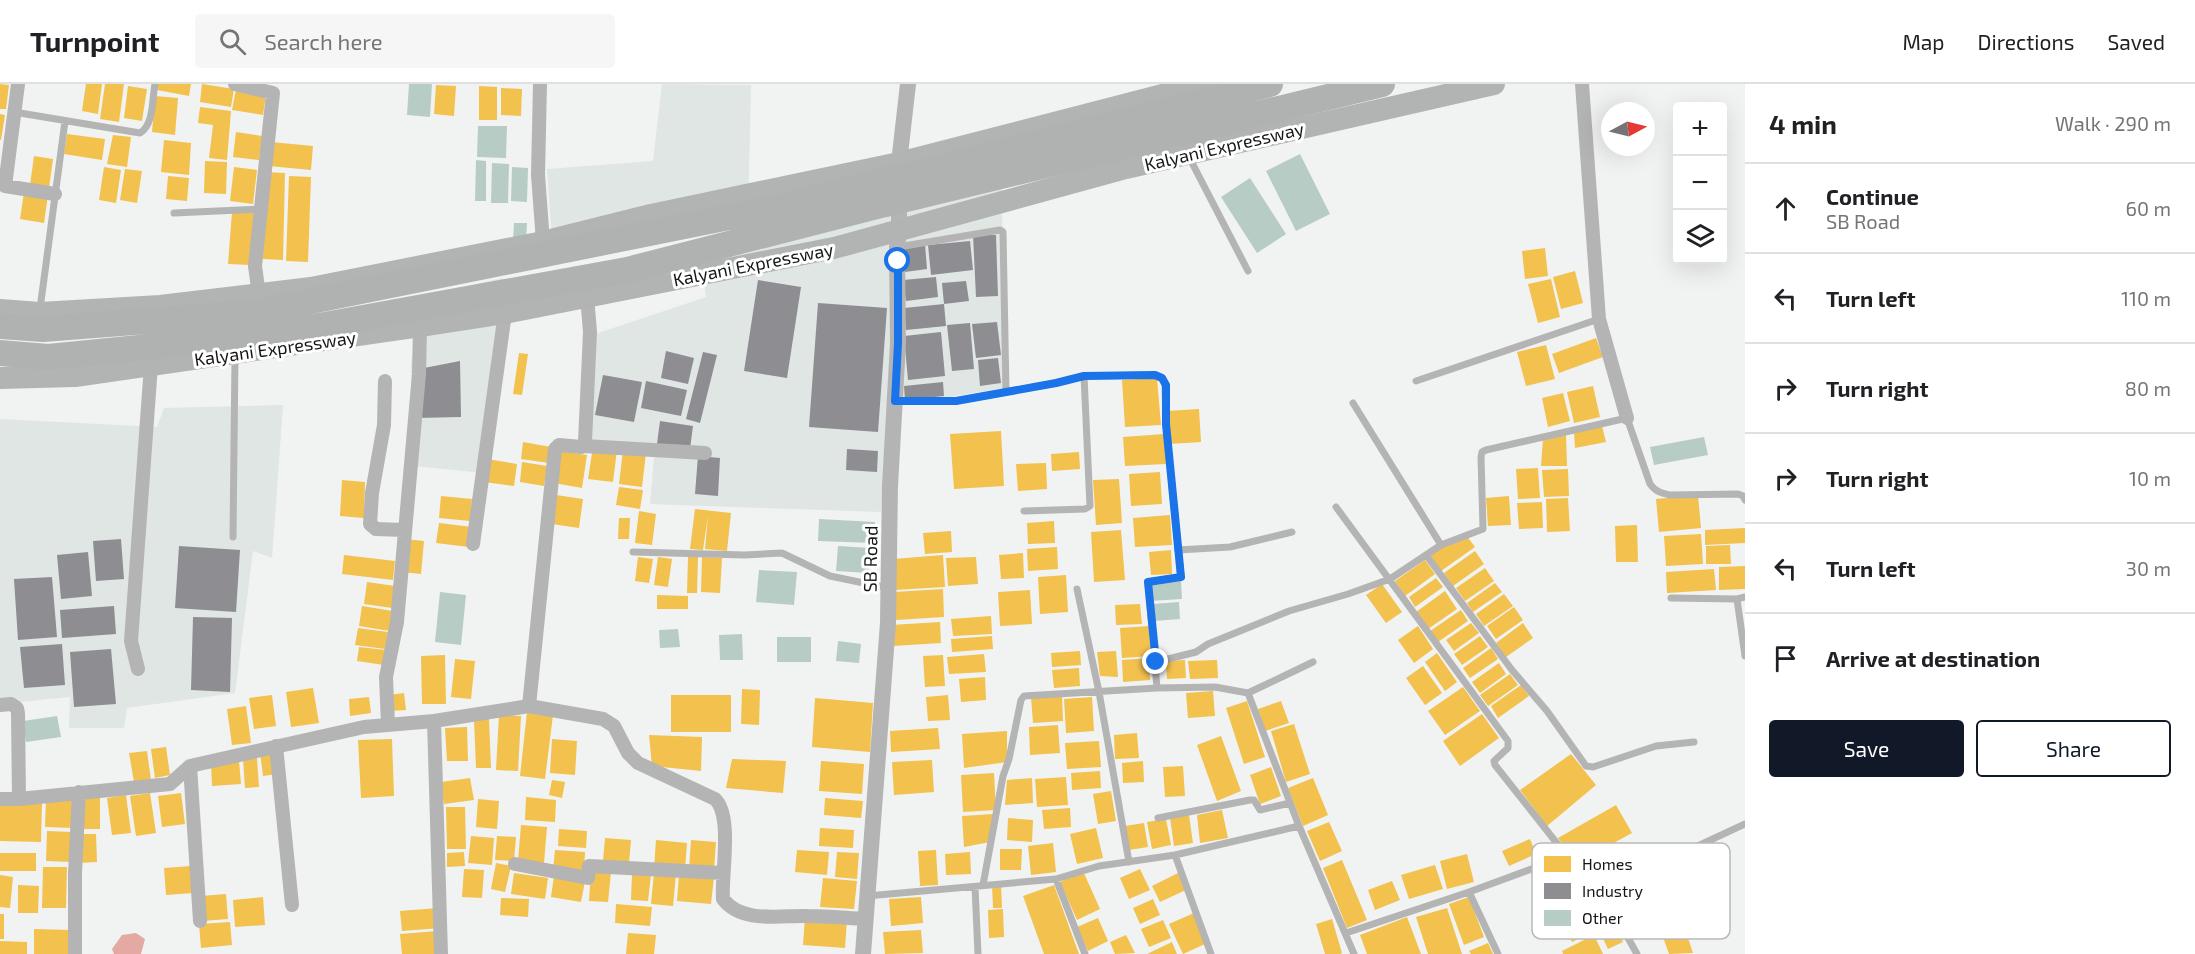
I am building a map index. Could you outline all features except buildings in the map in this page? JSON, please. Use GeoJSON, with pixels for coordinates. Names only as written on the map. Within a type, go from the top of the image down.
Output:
{"type":"FeatureCollection","features":[{"type":"Feature","properties":{"kind":"highway"},"geometry":{"type":"LineString","coordinates":[[0,353],[48,357],[270,335],[627,270],[1205,84]]}},
{"type":"Feature","properties":{"kind":"highway"},"geometry":{"type":"LineString","coordinates":[[0,309],[40,313],[160,306],[311,288],[543,242],[651,215],[901,183],[1270,84]]}},
{"type":"Feature","properties":{"kind":"highway"},"geometry":{"type":"LineString","coordinates":[[0,326],[44,329],[252,313],[1382,84]]}},
{"type":"Feature","properties":{"kind":"highway","name":"Kalyani Expressway"},"geometry":{"type":"LineString","coordinates":[[0,378],[75,376],[235,355],[505,313],[834,248],[898,239],[1126,168],[1494,84]]}},
{"type":"Feature","properties":{"kind":"street"},"geometry":{"type":"LineString","coordinates":[[18,84],[5,186],[55,194]]}},
{"type":"Feature","properties":{"kind":"street"},"geometry":{"type":"LineString","coordinates":[[236,84],[274,88],[255,266],[259,295]]}},
{"type":"Feature","properties":{"kind":"street"},"geometry":{"type":"LineString","coordinates":[[540,84],[538,175],[543,242]]}},
{"type":"Feature","properties":{"kind":"street","name":"SB Road"},"geometry":{"type":"LineString","coordinates":[[863,954],[888,623],[890,486],[898,343],[898,239],[908,84]]}},
{"type":"Feature","properties":{"kind":"street"},"geometry":{"type":"LineString","coordinates":[[1582,84],[1599,319],[1627,418]]}},
{"type":"Feature","properties":{"kind":"street"},"geometry":{"type":"LineString","coordinates":[[584,446],[590,332],[587,296]]}},
{"type":"Feature","properties":{"kind":"street"},"geometry":{"type":"LineString","coordinates":[[473,544],[505,313]]}},
{"type":"Feature","properties":{"kind":"street"},"geometry":{"type":"LineString","coordinates":[[388,724],[386,676],[397,622],[419,374],[420,326]]}},
{"type":"Feature","properties":{"kind":"street"},"geometry":{"type":"LineString","coordinates":[[138,669],[131,641],[151,366]]}},
{"type":"Feature","properties":{"kind":"street"},"geometry":{"type":"LineString","coordinates":[[385,381],[384,426],[372,493],[370,524],[376,530],[404,530]]}},
{"type":"Feature","properties":{"kind":"street"},"geometry":{"type":"LineString","coordinates":[[530,706],[555,449],[559,445],[705,453]]}},
{"type":"Feature","properties":{"kind":"street"},"geometry":{"type":"LineString","coordinates":[[0,705],[11,704],[18,713],[19,799]]}},
{"type":"Feature","properties":{"kind":"street"},"geometry":{"type":"LineString","coordinates":[[0,799],[170,784],[190,766],[276,746],[304,742],[364,727],[434,721],[530,706],[603,720],[614,726],[628,753],[638,763],[715,799],[719,803],[723,814],[725,848],[723,899],[728,906],[748,914],[780,918],[800,916],[866,920]]}},
{"type":"Feature","properties":{"kind":"street"},"geometry":{"type":"LineString","coordinates":[[434,721],[441,954]]}},
{"type":"Feature","properties":{"kind":"street"},"geometry":{"type":"LineString","coordinates":[[276,746],[292,905]]}},
{"type":"Feature","properties":{"kind":"street"},"geometry":{"type":"LineString","coordinates":[[190,766],[200,921]]}},
{"type":"Feature","properties":{"kind":"street"},"geometry":{"type":"LineString","coordinates":[[75,954],[75,873],[80,792]]}},
{"type":"Feature","properties":{"kind":"street"},"geometry":{"type":"LineString","coordinates":[[515,864],[588,878],[589,866],[723,873]]}},
{"type":"Feature","properties":{"kind":"lane"},"geometry":{"type":"LineString","coordinates":[[14,112],[140,133],[146,130],[149,123],[155,84]]}},
{"type":"Feature","properties":{"kind":"lane"},"geometry":{"type":"LineString","coordinates":[[40,313],[65,121]]}},
{"type":"Feature","properties":{"kind":"lane"},"geometry":{"type":"LineString","coordinates":[[1188,155],[1248,271]]}},
{"type":"Feature","properties":{"kind":"lane"},"geometry":{"type":"LineString","coordinates":[[174,213],[260,208]]}},
{"type":"Feature","properties":{"kind":"lane"},"geometry":{"type":"LineString","coordinates":[[898,239],[1000,230],[1003,232],[1006,392]]}},
{"type":"Feature","properties":{"kind":"lane"},"geometry":{"type":"LineString","coordinates":[[1416,381],[1599,319]]}},
{"type":"Feature","properties":{"kind":"lane"},"geometry":{"type":"LineString","coordinates":[[233,537],[235,355]]}},
{"type":"Feature","properties":{"kind":"lane"},"geometry":{"type":"LineString","coordinates":[[895,401],[956,401],[1084,376],[1155,375],[1162,378],[1166,385],[1166,424],[1180,579],[1148,582],[1157,688]]}},
{"type":"Feature","properties":{"kind":"lane"},"geometry":{"type":"LineString","coordinates":[[1024,511],[1086,509],[1089,506],[1084,376]]}},
{"type":"Feature","properties":{"kind":"lane"},"geometry":{"type":"LineString","coordinates":[[1353,403],[1441,545]]}},
{"type":"Feature","properties":{"kind":"lane"},"geometry":{"type":"LineString","coordinates":[[1156,662],[1196,652],[1208,644],[1289,610],[1348,594],[1390,579],[1441,545],[1480,530],[1484,526],[1482,452],[1627,418],[1650,484],[1654,489],[1670,495],[1738,494],[1745,500]]}},
{"type":"Feature","properties":{"kind":"lane"},"geometry":{"type":"LineString","coordinates":[[1336,507],[1508,741],[1508,748],[1493,763],[1557,843]]}},
{"type":"Feature","properties":{"kind":"lane"},"geometry":{"type":"LineString","coordinates":[[1178,550],[1230,547],[1292,532]]}},
{"type":"Feature","properties":{"kind":"lane"},"geometry":{"type":"LineString","coordinates":[[633,552],[745,555],[782,553],[830,576],[889,589]]}},
{"type":"Feature","properties":{"kind":"lane"},"geometry":{"type":"LineString","coordinates":[[1426,555],[1512,670],[1547,711],[1586,766],[1593,767],[1656,746],[1694,742]]}},
{"type":"Feature","properties":{"kind":"lane"},"geometry":{"type":"LineString","coordinates":[[1077,589],[1099,692],[1129,862]]}},
{"type":"Feature","properties":{"kind":"lane"},"geometry":{"type":"LineString","coordinates":[[1671,598],[1741,598],[1745,656]]}},
{"type":"Feature","properties":{"kind":"lane"},"geometry":{"type":"LineString","coordinates":[[983,885],[1003,776],[1009,759],[1021,700],[1029,695],[1157,688],[1215,687],[1248,693],[1313,662]]}},
{"type":"Feature","properties":{"kind":"lane"},"geometry":{"type":"LineString","coordinates":[[1248,693],[1299,826],[1354,954]]}},
{"type":"Feature","properties":{"kind":"lane"},"geometry":{"type":"LineString","coordinates":[[1158,818],[1250,800],[1254,800],[1262,810],[1290,802]]}},
{"type":"Feature","properties":{"kind":"lane"},"geometry":{"type":"LineString","coordinates":[[1704,843],[1745,824]]}},
{"type":"Feature","properties":{"kind":"lane"},"geometry":{"type":"LineString","coordinates":[[867,896],[1056,879],[1092,867],[1175,855],[1299,826]]}},
{"type":"Feature","properties":{"kind":"lane"},"geometry":{"type":"LineString","coordinates":[[1175,855],[1211,954]]}},
{"type":"Feature","properties":{"kind":"lane"},"geometry":{"type":"LineString","coordinates":[[1346,933],[1532,869]]}},
{"type":"Feature","properties":{"kind":"lane"},"geometry":{"type":"LineString","coordinates":[[1056,879],[1085,954]]}},
{"type":"Feature","properties":{"kind":"lane"},"geometry":{"type":"LineString","coordinates":[[975,887],[978,954]]}},
{"type":"Feature","properties":{"kind":"lane"},"geometry":{"type":"LineString","coordinates":[[1469,892],[1498,954]]}},
{"type":"Feature","properties":{"kind":"lane"},"geometry":{"type":"LineString","coordinates":[[1629,939],[1637,954]]}},
{"type":"Feature","properties":{"kind":"shaded area"},"geometry":{"type":"Polygon","coordinates":[[[662,84],[751,85],[748,214],[553,253],[547,169],[653,161],[662,84]]]}},
{"type":"Feature","properties":{"kind":"shaded area"},"geometry":{"type":"Polygon","coordinates":[[[1002,185],[1004,388],[900,405],[898,205],[1002,185]]]}},
{"type":"Feature","properties":{"kind":"shaded area"},"geometry":{"type":"Polygon","coordinates":[[[891,205],[894,350],[881,512],[650,504],[655,446],[592,444],[595,334],[706,297],[700,245],[891,205]]]}},
{"type":"Feature","properties":{"kind":"shaded area"},"geometry":{"type":"Polygon","coordinates":[[[503,278],[507,340],[484,473],[413,466],[411,362],[428,295],[503,278]]]}},
{"type":"Feature","properties":{"kind":"shaded area"},"geometry":{"type":"Polygon","coordinates":[[[283,405],[272,558],[253,551],[235,693],[127,708],[124,728],[69,728],[70,697],[0,704],[0,419],[157,427],[164,408],[283,405]]]}},
{"type":"Feature","properties":{"kind":"shaded area"},"geometry":{"type":"Polygon","coordinates":[[[136,933],[145,939],[141,954],[114,954],[112,949],[122,935],[136,933]]]}},
{"type":"Feature","properties":{"kind":"route"},"geometry":{"type":"LineString","coordinates":[[898,261],[895,401],[956,401],[1084,376],[1155,375],[1162,378],[1166,385],[1166,424],[1181,577],[1180,579],[1148,582],[1156,662]]}}]}
